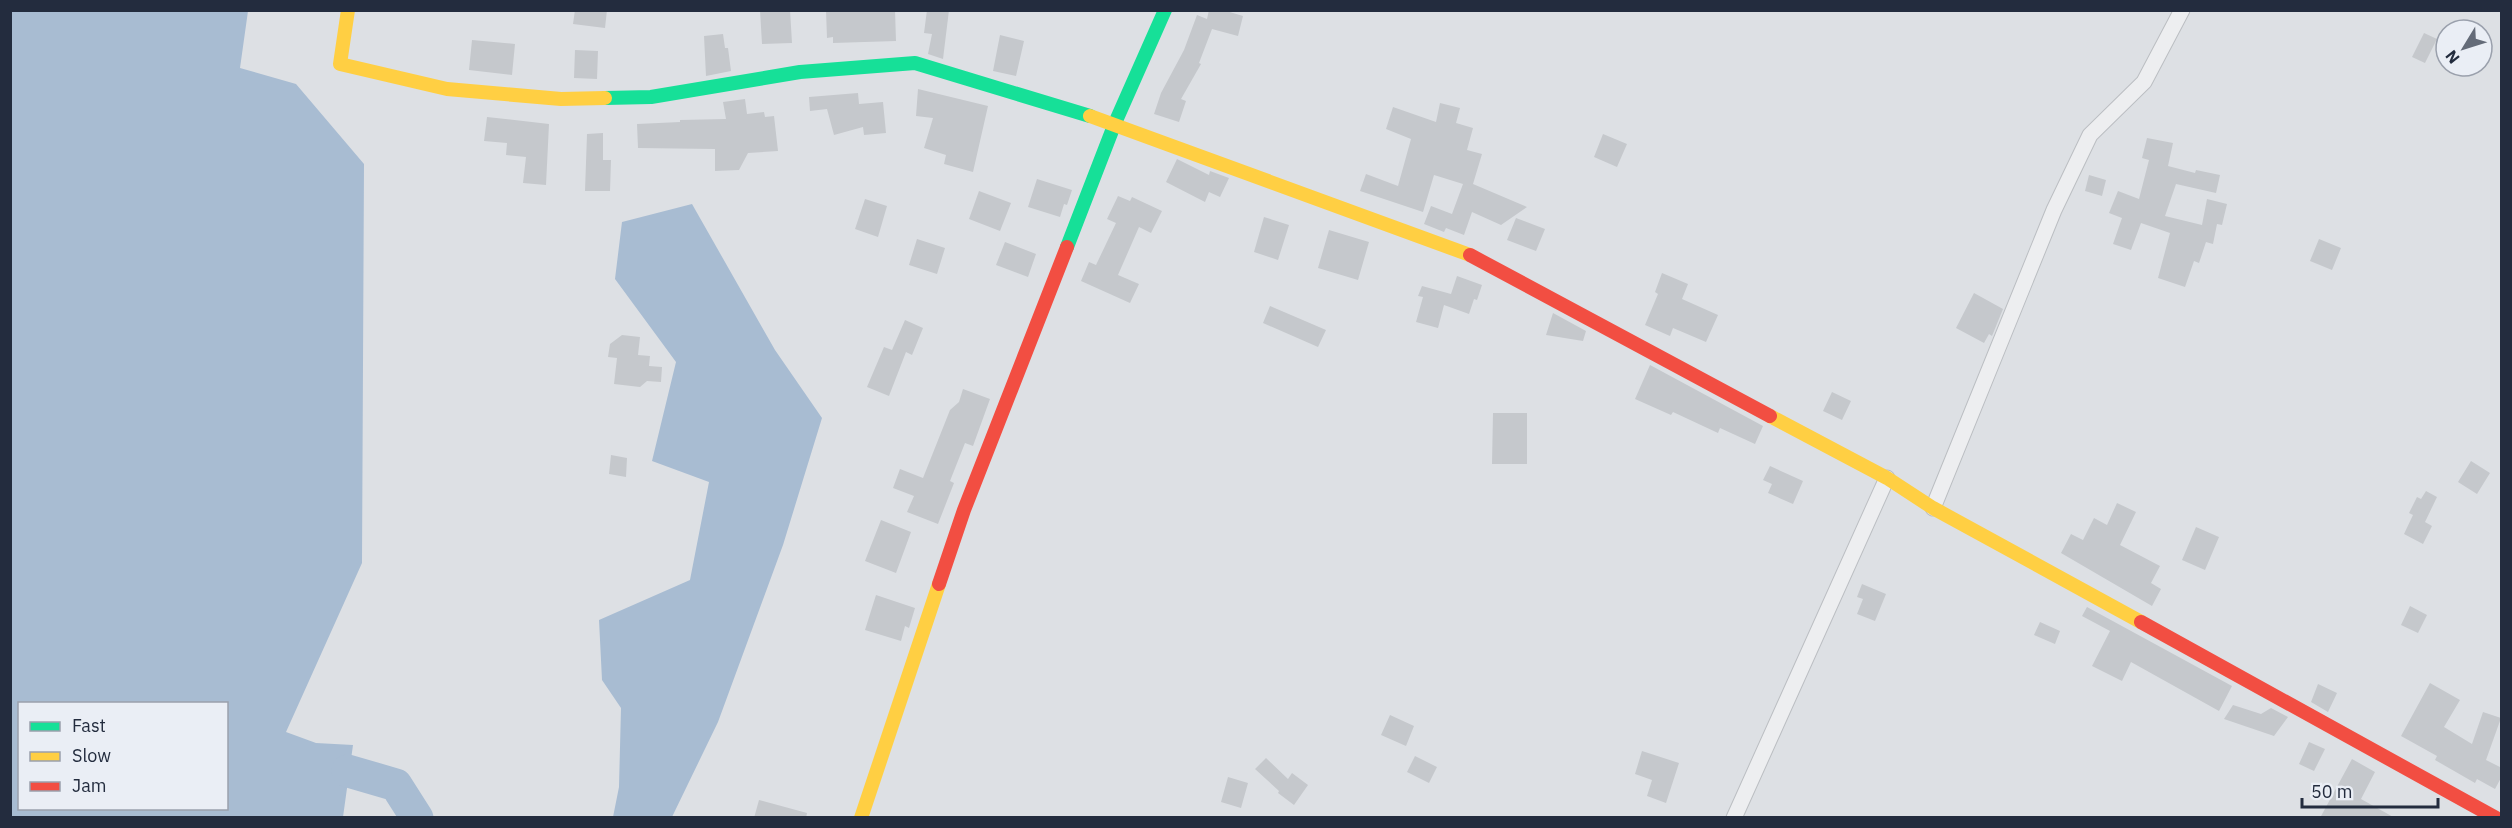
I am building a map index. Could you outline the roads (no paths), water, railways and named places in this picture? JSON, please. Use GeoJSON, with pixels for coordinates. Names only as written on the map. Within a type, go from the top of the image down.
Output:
{"type":"FeatureCollection","features":[{"type":"Feature","properties":{"kind":"street"},"geometry":{"type":"LineString","coordinates":[[348,10],[340,64],[447,89],[561,99],[651,97],[800,72],[915,63],[1115,123],[1462,251],[1887,478],[1933,508],[2496,818]]}},
{"type":"Feature","properties":{"kind":"street"},"geometry":{"type":"LineString","coordinates":[[861,818],[964,510],[1115,123],[1165,10]]}},
{"type":"Feature","properties":{"kind":"street"},"geometry":{"type":"LineString","coordinates":[[1933,508],[2054,210],[2090,135],[2144,82],[2182,10]]}},
{"type":"Feature","properties":{"kind":"street"},"geometry":{"type":"LineString","coordinates":[[1734,818],[1887,478]]}},
{"type":"Feature","properties":{"kind":"water"},"geometry":{"type":"Polygon","coordinates":[[[10,11],[248,11],[240,68],[296,84],[364,164],[362,563],[286,732],[316,743],[353,745],[343,817],[11,817],[10,11]]]}},
{"type":"Feature","properties":{"kind":"water"},"geometry":{"type":"Polygon","coordinates":[[[692,204],[775,350],[822,418],[783,545],[718,722],[672,817],[613,817],[619,787],[621,708],[602,680],[599,620],[690,580],[709,482],[652,461],[676,362],[615,279],[622,222],[692,204]]]}},
{"type":"Feature","properties":{"kind":"waterway"},"geometry":{"type":"LineString","coordinates":[[348,771],[396,785],[417,818]]}}]}
